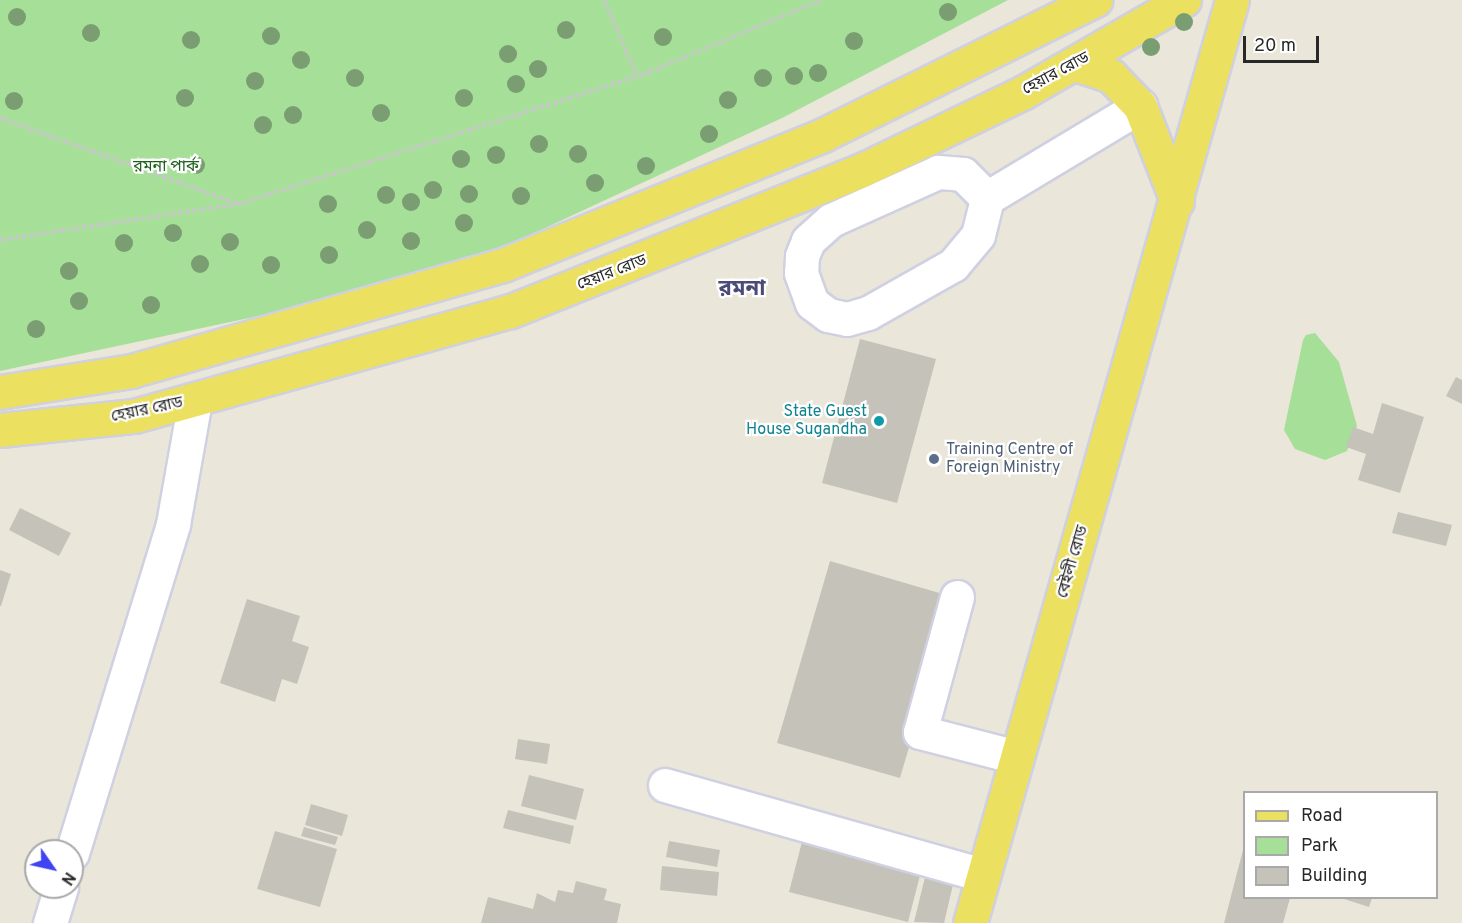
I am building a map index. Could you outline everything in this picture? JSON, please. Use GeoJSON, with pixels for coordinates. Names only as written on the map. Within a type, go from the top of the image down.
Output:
{"type":"FeatureCollection","features":[{"type":"Feature","properties":{"kind":"main road"},"geometry":{"type":"LineString","coordinates":[[0,392],[131,371],[503,265],[723,178],[902,99],[1095,0]]}},
{"type":"Feature","properties":{"kind":"main road","name":"হেয়ার রোড"},"geometry":{"type":"LineString","coordinates":[[0,430],[134,416],[511,312],[693,242],[862,170],[1075,64],[1184,0]]}},
{"type":"Feature","properties":{"kind":"main road","name":"বেইলী রোড"},"geometry":{"type":"LineString","coordinates":[[969,923],[1177,201],[1232,0]]}},
{"type":"Feature","properties":{"kind":"main road"},"geometry":{"type":"LineString","coordinates":[[1075,64],[1111,76],[1140,106],[1177,201]]}},
{"type":"Feature","properties":{"kind":"main road"},"geometry":{"type":"LineString","coordinates":[[360,306],[369,353]]}},
{"type":"Feature","properties":{"kind":"street"},"geometry":{"type":"LineString","coordinates":[[987,198],[963,174],[938,172],[831,220],[808,241],[802,256],[801,273],[812,303],[828,315],[847,319],[868,313],[953,265],[978,235],[987,198],[1140,106]]}},
{"type":"Feature","properties":{"kind":"street"},"geometry":{"type":"LineString","coordinates":[[76,839],[173,524],[195,400]]}},
{"type":"Feature","properties":{"kind":"street"},"geometry":{"type":"LineString","coordinates":[[957,597],[920,732],[1017,757]]}},
{"type":"Feature","properties":{"kind":"street"},"geometry":{"type":"LineString","coordinates":[[665,785],[983,875]]}},
{"type":"Feature","properties":{"kind":"street"},"geometry":{"type":"LineString","coordinates":[[50,923],[57,899]]}},
{"type":"Feature","properties":{"kind":"path"},"geometry":{"type":"LineString","coordinates":[[604,0],[637,76]]}},
{"type":"Feature","properties":{"kind":"path"},"geometry":{"type":"LineString","coordinates":[[0,240],[239,204],[637,76],[821,0]]}},
{"type":"Feature","properties":{"kind":"path"},"geometry":{"type":"LineString","coordinates":[[0,118],[239,204]]}},
{"type":"Feature","properties":{"kind":"green space","name":"রমনা পার্ক"},"geometry":{"type":"Polygon","coordinates":[[[0,0],[1008,0],[782,118],[498,250],[314,304],[0,371],[0,0]]]}},
{"type":"Feature","properties":{"kind":"green space"},"geometry":{"type":"Polygon","coordinates":[[[1315,333],[1339,362],[1357,426],[1347,451],[1325,460],[1295,449],[1284,430],[1303,340],[1306,335],[1315,333]]]}},
{"type":"Feature","properties":{"kind":"building","name":"State Guest House Sugandha"},"geometry":{"type":"Polygon","coordinates":[[[860,339],[936,359],[897,503],[822,483],[860,339]]]}},
{"type":"Feature","properties":{"kind":"building"},"geometry":{"type":"Polygon","coordinates":[[[1456,377],[1462,380],[1462,404],[1446,396],[1456,377]]]}},
{"type":"Feature","properties":{"kind":"building"},"geometry":{"type":"Polygon","coordinates":[[[1382,403],[1424,417],[1400,493],[1358,480],[1366,454],[1346,447],[1353,427],[1373,434],[1382,403]]]}},
{"type":"Feature","properties":{"kind":"building"},"geometry":{"type":"Polygon","coordinates":[[[20,508],[71,533],[59,556],[9,530],[20,508]]]}},
{"type":"Feature","properties":{"kind":"building"},"geometry":{"type":"Polygon","coordinates":[[[1398,512],[1452,525],[1446,546],[1392,533],[1398,512]]]}},
{"type":"Feature","properties":{"kind":"building"},"geometry":{"type":"Polygon","coordinates":[[[830,561],[953,597],[900,778],[777,743],[830,561]]]}},
{"type":"Feature","properties":{"kind":"building"},"geometry":{"type":"Polygon","coordinates":[[[0,570],[11,574],[1,606],[0,606],[0,570]]]}},
{"type":"Feature","properties":{"kind":"building"},"geometry":{"type":"Polygon","coordinates":[[[247,599],[300,616],[292,641],[309,647],[297,684],[282,679],[275,702],[220,683],[247,599]]]}},
{"type":"Feature","properties":{"kind":"building"},"geometry":{"type":"Polygon","coordinates":[[[518,739],[550,744],[547,764],[515,759],[518,739]]]}},
{"type":"Feature","properties":{"kind":"building"},"geometry":{"type":"Polygon","coordinates":[[[529,775],[584,789],[576,820],[521,806],[529,775]]]}},
{"type":"Feature","properties":{"kind":"building"},"geometry":{"type":"Polygon","coordinates":[[[311,804],[348,815],[342,836],[305,825],[311,804]]]}},
{"type":"Feature","properties":{"kind":"building"},"geometry":{"type":"Polygon","coordinates":[[[508,810],[574,826],[570,844],[503,828],[508,810]]]}},
{"type":"Feature","properties":{"kind":"building"},"geometry":{"type":"Polygon","coordinates":[[[304,827],[338,837],[335,845],[301,836],[304,827]]]}},
{"type":"Feature","properties":{"kind":"building"},"geometry":{"type":"Polygon","coordinates":[[[275,831],[337,849],[320,907],[257,889],[275,831]]]}},
{"type":"Feature","properties":{"kind":"building"},"geometry":{"type":"Polygon","coordinates":[[[804,834],[923,864],[908,922],[789,892],[804,834]]]}},
{"type":"Feature","properties":{"kind":"building"},"geometry":{"type":"Polygon","coordinates":[[[669,841],[720,850],[717,867],[666,857],[669,841]]]}},
{"type":"Feature","properties":{"kind":"building"},"geometry":{"type":"Polygon","coordinates":[[[1243,850],[1243,899],[1290,899],[1283,923],[1224,923],[1243,850]]]}},
{"type":"Feature","properties":{"kind":"building"},"geometry":{"type":"Polygon","coordinates":[[[662,866],[719,872],[717,896],[660,890],[662,866]]]}},
{"type":"Feature","properties":{"kind":"building"},"geometry":{"type":"Polygon","coordinates":[[[927,869],[955,876],[944,923],[914,922],[927,869]]]}},
{"type":"Feature","properties":{"kind":"building"},"geometry":{"type":"Polygon","coordinates":[[[576,881],[607,889],[604,900],[621,904],[617,923],[481,923],[488,897],[533,909],[537,893],[555,902],[558,890],[573,893],[576,881]]]}},
{"type":"Feature","properties":{"kind":"building"},"geometry":{"type":"Polygon","coordinates":[[[1344,899],[1372,899],[1369,907],[1344,899]]]}},
{"type":"Feature","properties":{"kind":"place","name":"State Guest House Sugandha"},"geometry":{"type":"Point","coordinates":[879,421]}},
{"type":"Feature","properties":{"kind":"place","name":"Training Centre of Foreign Ministry"},"geometry":{"type":"Point","coordinates":[934,459]}},
{"type":"Feature","properties":{"kind":"district","name":"রমনা"},"geometry":{"type":"Point","coordinates":[742,290]}}]}
